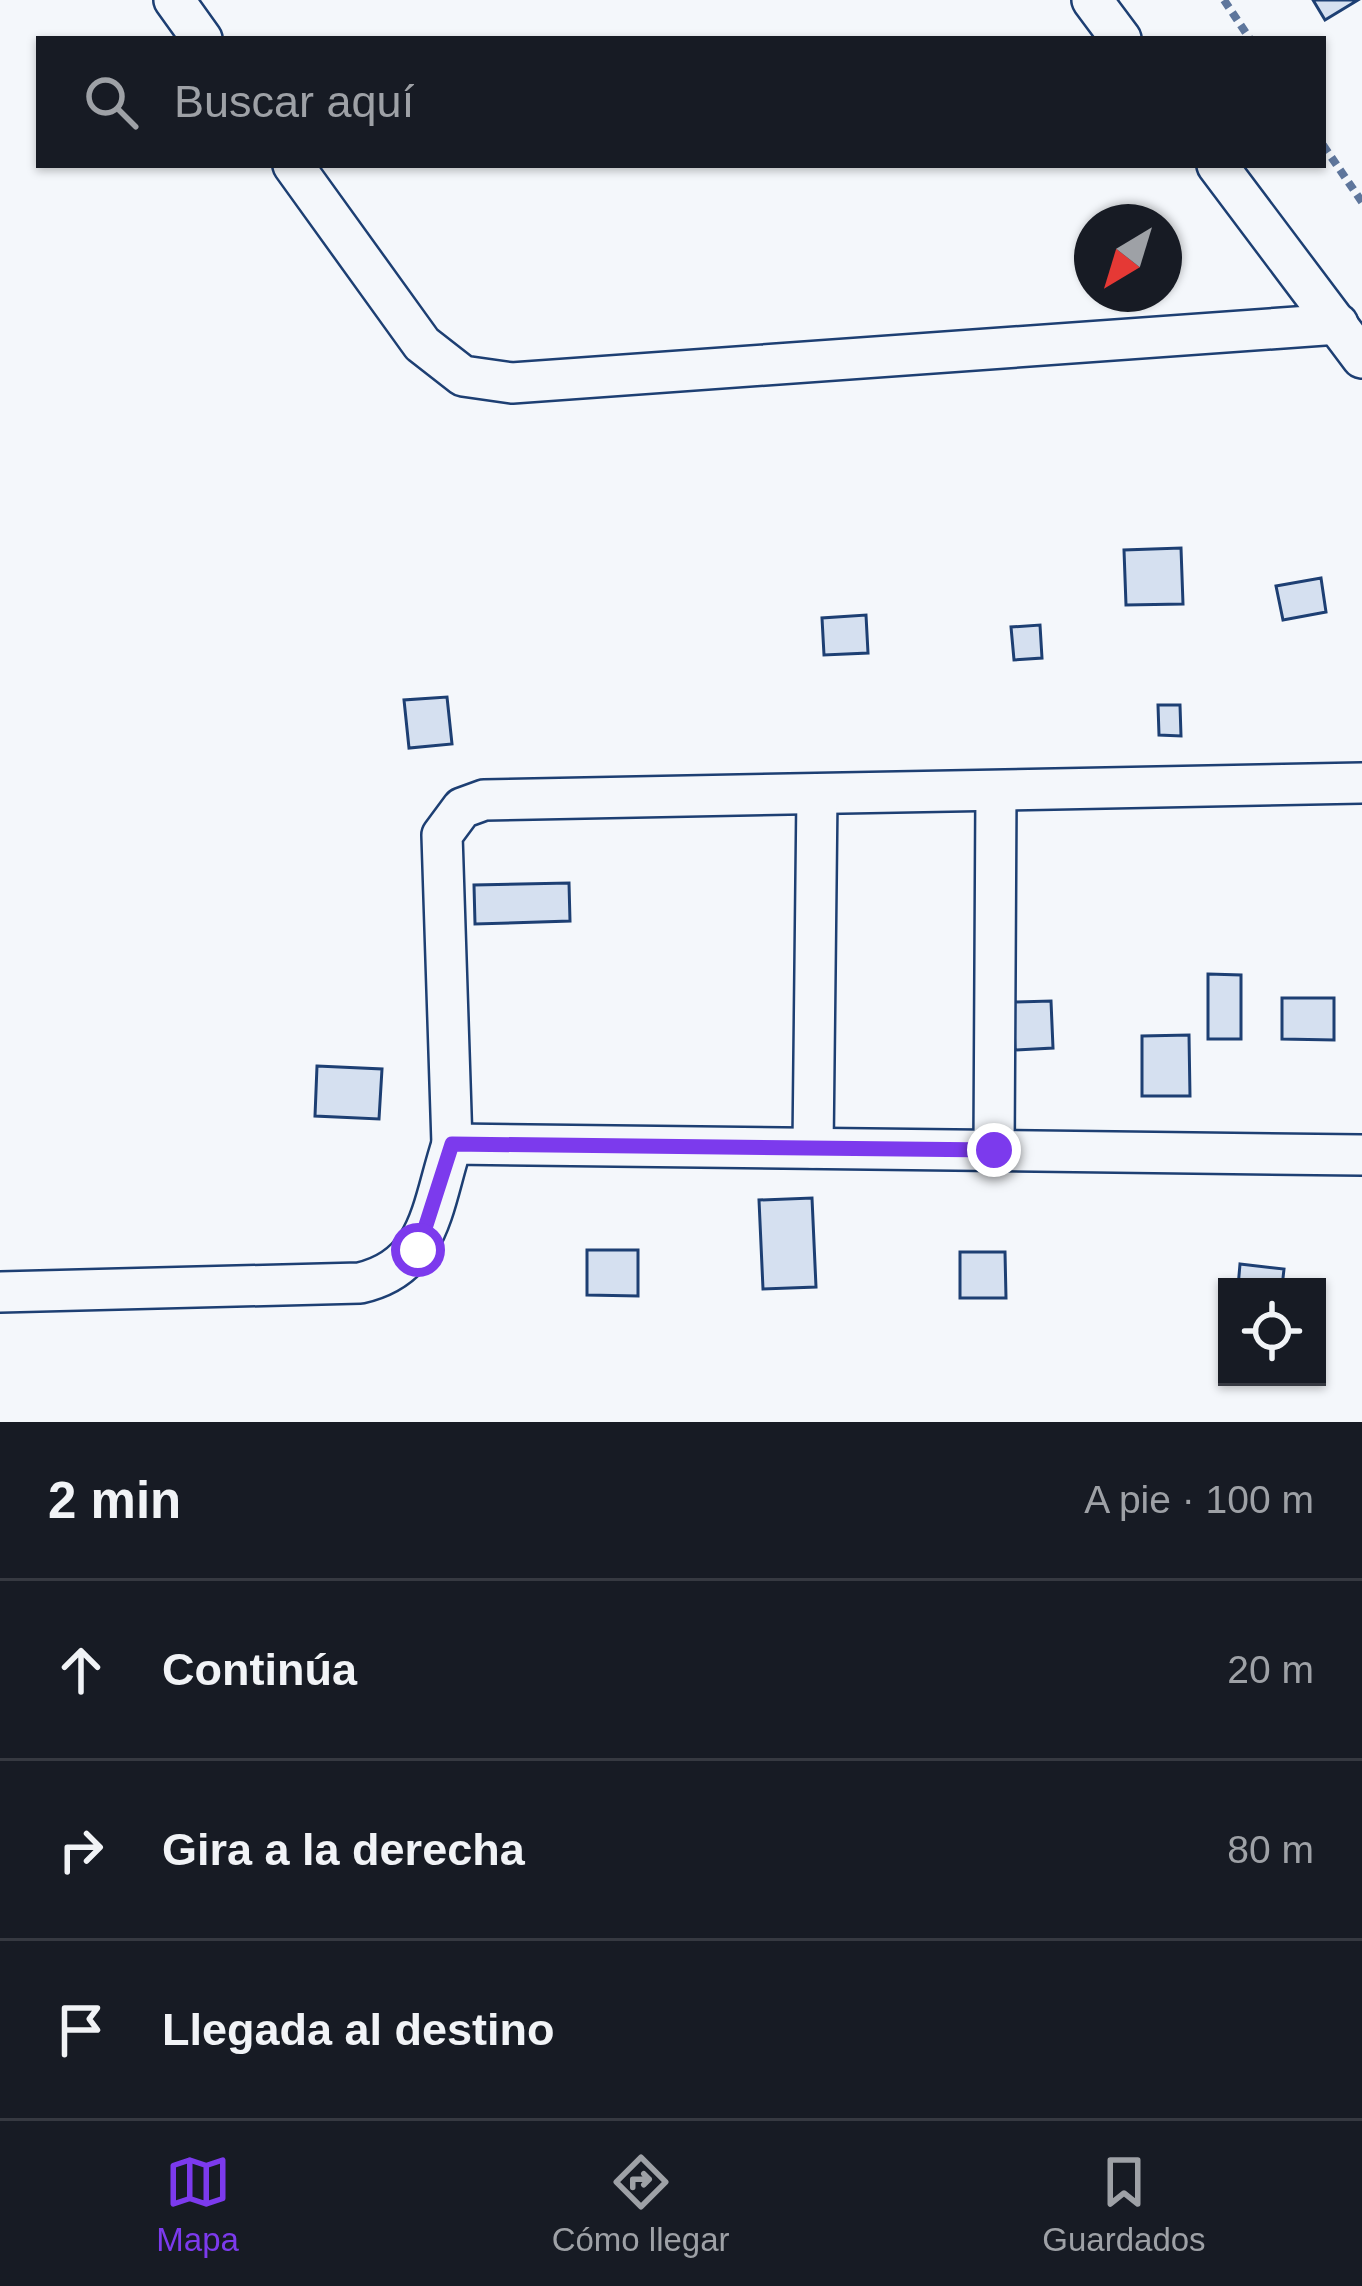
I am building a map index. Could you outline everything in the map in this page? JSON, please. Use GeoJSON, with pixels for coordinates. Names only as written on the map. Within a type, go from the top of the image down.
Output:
{"type":"FeatureCollection","features":[{"type":"Feature","properties":{"kind":"street"},"geometry":{"type":"LineString","coordinates":[[174,0],[200,36]]}},
{"type":"Feature","properties":{"kind":"street"},"geometry":{"type":"LineString","coordinates":[[1092,0],[1119,36]]}},
{"type":"Feature","properties":{"kind":"street"},"geometry":{"type":"LineString","coordinates":[[295,168],[422,344],[463,376],[512,383],[1338,324]]}},
{"type":"Feature","properties":{"kind":"street"},"geometry":{"type":"LineString","coordinates":[[1219,168],[1362,358]]}},
{"type":"Feature","properties":{"kind":"street"},"geometry":{"type":"LineString","coordinates":[[0,1292],[360,1283],[384,1278],[418,1250],[452,1144],[442,835],[463,808],[484,800],[1362,784]]}},
{"type":"Feature","properties":{"kind":"street"},"geometry":{"type":"LineString","coordinates":[[994,1150],[995,791]]}},
{"type":"Feature","properties":{"kind":"street"},"geometry":{"type":"LineString","coordinates":[[813,1148],[817,794]]}},
{"type":"Feature","properties":{"kind":"street"},"geometry":{"type":"LineString","coordinates":[[452,1144],[1362,1155]]}},
{"type":"Feature","properties":{"kind":"path"},"geometry":{"type":"LineString","coordinates":[[1223,0],[1248,36]]}},
{"type":"Feature","properties":{"kind":"path"},"geometry":{"type":"LineString","coordinates":[[1326,149],[1362,202]]}},
{"type":"Feature","properties":{"kind":"building"},"geometry":{"type":"Polygon","coordinates":[[[1313,0],[1358,0],[1325,20],[1313,0]]]}},
{"type":"Feature","properties":{"kind":"building"},"geometry":{"type":"Polygon","coordinates":[[[1181,548],[1183,604],[1126,605],[1124,550],[1181,548]]]}},
{"type":"Feature","properties":{"kind":"building"},"geometry":{"type":"Polygon","coordinates":[[[1321,578],[1326,612],[1283,620],[1276,586],[1321,578]]]}},
{"type":"Feature","properties":{"kind":"building"},"geometry":{"type":"Polygon","coordinates":[[[866,615],[868,653],[824,655],[822,618],[866,615]]]}},
{"type":"Feature","properties":{"kind":"building"},"geometry":{"type":"Polygon","coordinates":[[[1040,625],[1042,658],[1014,660],[1011,627],[1040,625]]]}},
{"type":"Feature","properties":{"kind":"building"},"geometry":{"type":"Polygon","coordinates":[[[447,697],[452,744],[409,748],[404,700],[447,697]]]}},
{"type":"Feature","properties":{"kind":"building"},"geometry":{"type":"Polygon","coordinates":[[[1158,705],[1180,705],[1181,736],[1159,735],[1158,705]]]}},
{"type":"Feature","properties":{"kind":"building"},"geometry":{"type":"Polygon","coordinates":[[[569,883],[570,921],[475,924],[474,885],[569,883]]]}},
{"type":"Feature","properties":{"kind":"building"},"geometry":{"type":"Polygon","coordinates":[[[1208,974],[1241,975],[1241,1039],[1208,1039],[1208,974]]]}},
{"type":"Feature","properties":{"kind":"building"},"geometry":{"type":"Polygon","coordinates":[[[1282,998],[1334,998],[1334,1040],[1282,1039],[1282,998]]]}},
{"type":"Feature","properties":{"kind":"building"},"geometry":{"type":"Polygon","coordinates":[[[1051,1001],[1053,1048],[1015,1050],[1013,1002],[1051,1001]]]}},
{"type":"Feature","properties":{"kind":"building"},"geometry":{"type":"Polygon","coordinates":[[[1189,1035],[1190,1096],[1142,1096],[1142,1036],[1189,1035]]]}},
{"type":"Feature","properties":{"kind":"building"},"geometry":{"type":"Polygon","coordinates":[[[317,1066],[382,1069],[379,1119],[315,1116],[317,1066]]]}},
{"type":"Feature","properties":{"kind":"building"},"geometry":{"type":"Polygon","coordinates":[[[812,1198],[816,1287],[763,1289],[759,1200],[812,1198]]]}},
{"type":"Feature","properties":{"kind":"building"},"geometry":{"type":"Polygon","coordinates":[[[587,1250],[638,1250],[638,1296],[587,1295],[587,1250]]]}},
{"type":"Feature","properties":{"kind":"building"},"geometry":{"type":"Polygon","coordinates":[[[960,1252],[1005,1252],[1006,1298],[960,1298],[960,1252]]]}},
{"type":"Feature","properties":{"kind":"building"},"geometry":{"type":"Polygon","coordinates":[[[1240,1264],[1284,1269],[1283,1278],[1239,1278],[1240,1264]]]}},
{"type":"Feature","properties":{"kind":"route"},"geometry":{"type":"LineString","coordinates":[[418,1250],[452,1144],[994,1150]]}}]}
